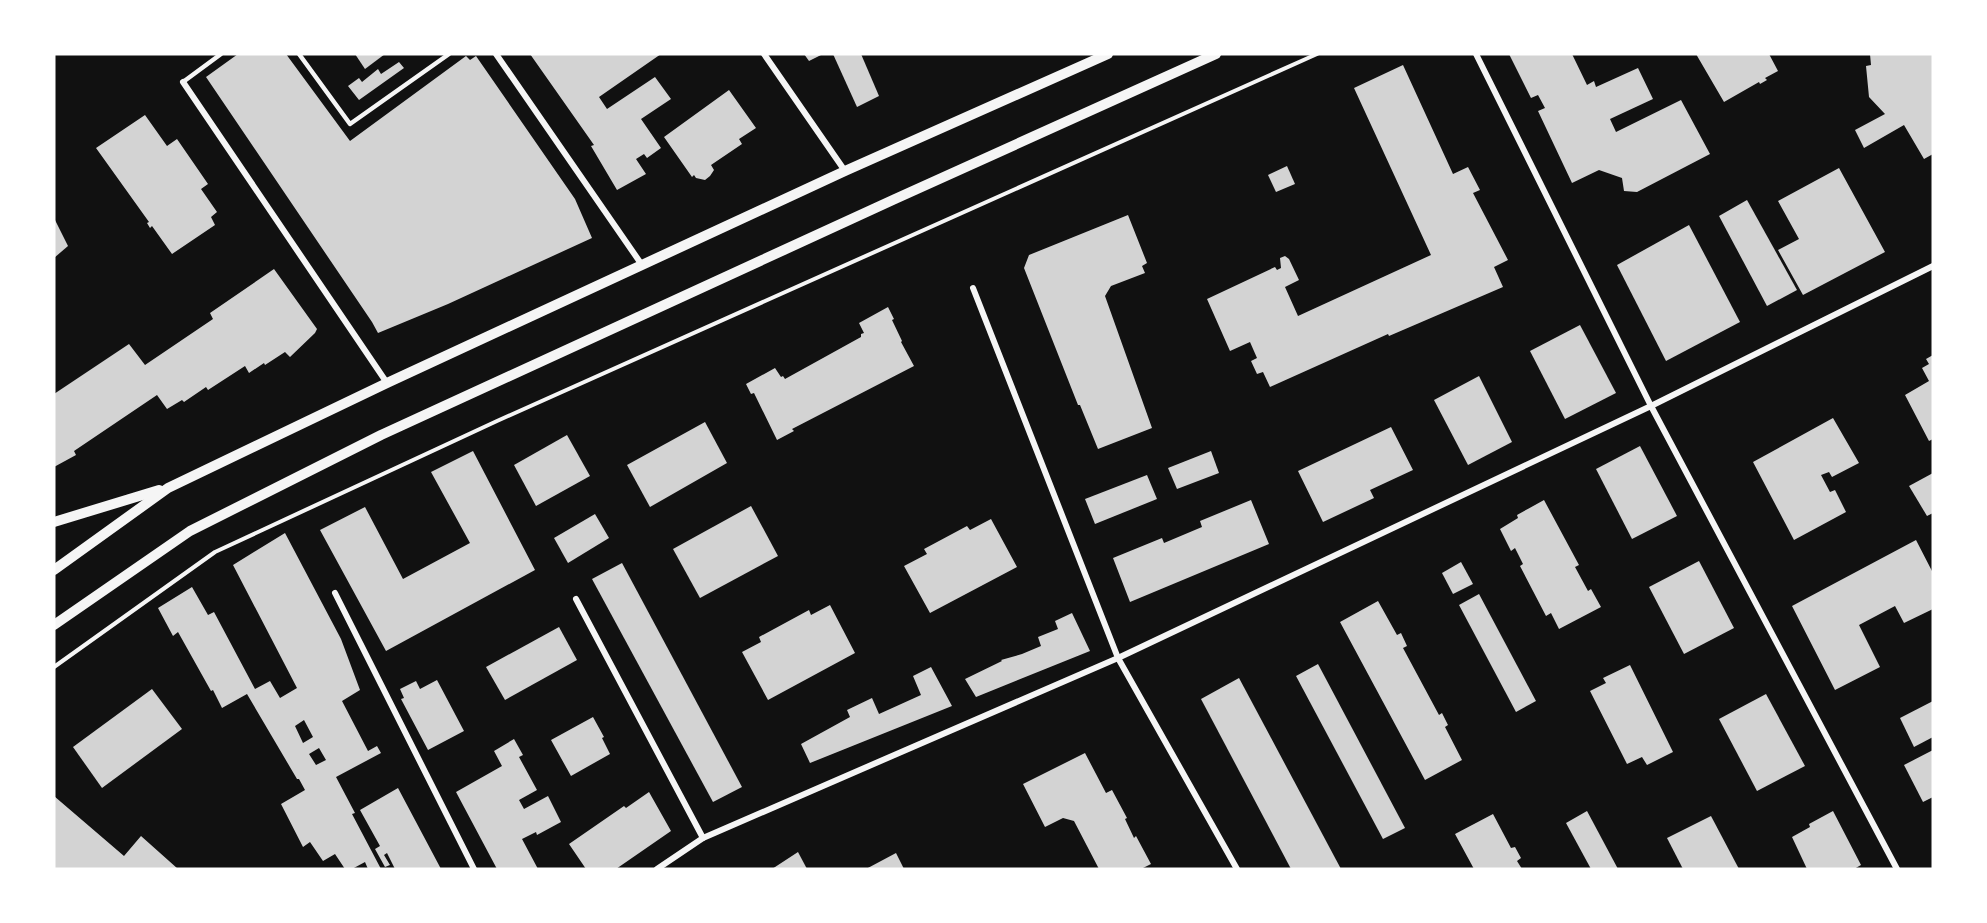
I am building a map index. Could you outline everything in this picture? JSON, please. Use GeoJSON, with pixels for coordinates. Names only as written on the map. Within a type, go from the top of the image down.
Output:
{"type":"FeatureCollection","features":[{"type":"Feature","properties":{"kind":"street"},"geometry":{"type":"LineString","coordinates":[[496,54],[642,264]]}},
{"type":"Feature","properties":{"kind":"street"},"geometry":{"type":"LineString","coordinates":[[764,54],[845,171]]}},
{"type":"Feature","properties":{"kind":"street"},"geometry":{"type":"LineString","coordinates":[[54,522],[168,488],[642,264],[1108,54]]}},
{"type":"Feature","properties":{"kind":"street"},"geometry":{"type":"LineString","coordinates":[[54,625],[190,531],[381,435],[1216,54]]}},
{"type":"Feature","properties":{"kind":"street"},"geometry":{"type":"LineString","coordinates":[[1476,54],[1651,406],[1897,869]]}},
{"type":"Feature","properties":{"kind":"street"},"geometry":{"type":"LineString","coordinates":[[183,82],[387,383]]}},
{"type":"Feature","properties":{"kind":"street"},"geometry":{"type":"LineString","coordinates":[[657,869],[703,838],[1118,658],[1651,406],[1933,266]]}},
{"type":"Feature","properties":{"kind":"street"},"geometry":{"type":"LineString","coordinates":[[973,288],[1118,658],[1237,869]]}},
{"type":"Feature","properties":{"kind":"street"},"geometry":{"type":"LineString","coordinates":[[54,570],[168,488]]}},
{"type":"Feature","properties":{"kind":"street"},"geometry":{"type":"LineString","coordinates":[[335,593],[474,869]]}},
{"type":"Feature","properties":{"kind":"street"},"geometry":{"type":"LineString","coordinates":[[576,599],[703,838]]}},
{"type":"Feature","properties":{"kind":"lane"},"geometry":{"type":"LineString","coordinates":[[183,82],[221,54]]}},
{"type":"Feature","properties":{"kind":"lane"},"geometry":{"type":"LineString","coordinates":[[299,54],[350,124],[449,54]]}},
{"type":"Feature","properties":{"kind":"path"},"geometry":{"type":"LineString","coordinates":[[54,667],[215,552],[508,416],[1317,54]]}},
{"type":"Feature","properties":{"kind":"building"},"geometry":{"type":"Polygon","coordinates":[[[238,54],[286,54],[350,141],[466,56],[470,60],[476,56],[575,199],[592,238],[448,304],[378,333],[206,77],[238,54]]]}},
{"type":"Feature","properties":{"kind":"building"},"geometry":{"type":"Polygon","coordinates":[[[355,54],[385,54],[365,69],[355,54]]]}},
{"type":"Feature","properties":{"kind":"building"},"geometry":{"type":"Polygon","coordinates":[[[530,54],[661,54],[599,97],[607,109],[655,77],[671,99],[641,119],[661,148],[647,158],[644,154],[636,159],[646,174],[617,190],[591,146],[594,145],[530,54]]]}},
{"type":"Feature","properties":{"kind":"building"},"geometry":{"type":"Polygon","coordinates":[[[804,54],[823,54],[809,61],[804,54]]]}},
{"type":"Feature","properties":{"kind":"building"},"geometry":{"type":"Polygon","coordinates":[[[833,54],[861,54],[879,96],[857,107],[833,54]]]}},
{"type":"Feature","properties":{"kind":"building"},"geometry":{"type":"Polygon","coordinates":[[[1509,54],[1572,54],[1587,85],[1594,81],[1596,87],[1638,68],[1653,99],[1610,119],[1616,132],[1681,100],[1710,154],[1637,192],[1624,191],[1622,178],[1599,170],[1572,183],[1538,111],[1545,108],[1538,95],[1531,98],[1509,54]]]}},
{"type":"Feature","properties":{"kind":"building"},"geometry":{"type":"Polygon","coordinates":[[[1696,54],[1769,54],[1778,71],[1765,78],[1767,80],[1760,84],[1759,82],[1724,102],[1696,54]]]}},
{"type":"Feature","properties":{"kind":"building"},"geometry":{"type":"Polygon","coordinates":[[[1870,54],[1933,54],[1933,154],[1924,159],[1904,125],[1864,148],[1855,130],[1885,114],[1869,97],[1866,66],[1871,65],[1870,54]]]}},
{"type":"Feature","properties":{"kind":"building"},"geometry":{"type":"Polygon","coordinates":[[[399,62],[404,68],[359,100],[348,86],[359,78],[362,82],[378,69],[381,74],[399,62]]]}},
{"type":"Feature","properties":{"kind":"building"},"geometry":{"type":"Polygon","coordinates":[[[1403,65],[1453,174],[1468,167],[1480,190],[1473,193],[1508,260],[1494,267],[1503,287],[1389,336],[1388,334],[1270,387],[1263,372],[1257,374],[1251,361],[1257,358],[1250,342],[1230,351],[1207,299],[1275,267],[1277,270],[1281,268],[1280,258],[1285,256],[1289,259],[1299,280],[1285,287],[1298,316],[1431,255],[1354,88],[1403,65]]]}},
{"type":"Feature","properties":{"kind":"building"},"geometry":{"type":"Polygon","coordinates":[[[729,90],[756,128],[739,139],[742,144],[711,165],[714,170],[705,180],[696,178],[694,175],[692,177],[664,137],[729,90]]]}},
{"type":"Feature","properties":{"kind":"building"},"geometry":{"type":"Polygon","coordinates":[[[145,115],[167,146],[177,139],[208,184],[201,189],[217,212],[211,217],[215,225],[172,254],[152,226],[150,228],[147,223],[149,222],[96,148],[145,115]]]}},
{"type":"Feature","properties":{"kind":"building"},"geometry":{"type":"Polygon","coordinates":[[[1287,166],[1295,184],[1276,192],[1268,175],[1287,166]]]}},
{"type":"Feature","properties":{"kind":"building"},"geometry":{"type":"Polygon","coordinates":[[[1839,168],[1885,252],[1803,295],[1778,250],[1799,239],[1778,201],[1839,168]]]}},
{"type":"Feature","properties":{"kind":"building"},"geometry":{"type":"Polygon","coordinates":[[[1747,200],[1797,290],[1767,306],[1719,216],[1747,200]]]}},
{"type":"Feature","properties":{"kind":"building"},"geometry":{"type":"Polygon","coordinates":[[[1128,215],[1147,263],[1142,266],[1145,273],[1111,286],[1105,296],[1152,428],[1098,449],[1080,405],[1078,405],[1024,268],[1029,255],[1128,215]]]}},
{"type":"Feature","properties":{"kind":"building"},"geometry":{"type":"Polygon","coordinates":[[[54,218],[68,246],[54,258],[54,218]]]}},
{"type":"Feature","properties":{"kind":"building"},"geometry":{"type":"Polygon","coordinates":[[[1689,225],[1740,322],[1666,361],[1617,265],[1689,225]]]}},
{"type":"Feature","properties":{"kind":"building"},"geometry":{"type":"Polygon","coordinates":[[[274,269],[317,329],[290,357],[285,352],[249,373],[245,366],[208,390],[206,387],[184,402],[182,400],[167,409],[157,395],[74,451],[76,455],[54,467],[54,394],[129,344],[145,365],[213,319],[210,313],[274,269]]]}},
{"type":"Feature","properties":{"kind":"building"},"geometry":{"type":"Polygon","coordinates":[[[888,307],[901,342],[914,366],[792,429],[794,431],[777,440],[754,393],[751,394],[746,384],[775,368],[785,379],[861,337],[864,333],[859,323],[888,307]]]}},
{"type":"Feature","properties":{"kind":"building"},"geometry":{"type":"Polygon","coordinates":[[[1580,325],[1616,393],[1565,419],[1530,351],[1580,325]]]}},
{"type":"Feature","properties":{"kind":"building"},"geometry":{"type":"Polygon","coordinates":[[[1933,355],[1933,439],[1929,441],[1905,395],[1929,381],[1922,368],[1929,364],[1926,359],[1933,355]]]}},
{"type":"Feature","properties":{"kind":"building"},"geometry":{"type":"Polygon","coordinates":[[[1479,376],[1512,442],[1468,465],[1434,400],[1479,376]]]}},
{"type":"Feature","properties":{"kind":"building"},"geometry":{"type":"Polygon","coordinates":[[[1833,418],[1859,463],[1832,477],[1829,472],[1821,475],[1830,492],[1835,490],[1846,512],[1794,540],[1753,462],[1833,418]]]}},
{"type":"Feature","properties":{"kind":"building"},"geometry":{"type":"Polygon","coordinates":[[[705,422],[727,463],[650,507],[627,465],[705,422]]]}},
{"type":"Feature","properties":{"kind":"building"},"geometry":{"type":"Polygon","coordinates":[[[1391,427],[1413,470],[1370,490],[1374,498],[1323,522],[1298,471],[1391,427]]]}},
{"type":"Feature","properties":{"kind":"building"},"geometry":{"type":"Polygon","coordinates":[[[567,435],[590,476],[536,506],[514,465],[567,435]]]}},
{"type":"Feature","properties":{"kind":"building"},"geometry":{"type":"Polygon","coordinates":[[[1640,446],[1677,516],[1632,539],[1596,469],[1640,446]]]}},
{"type":"Feature","properties":{"kind":"building"},"geometry":{"type":"Polygon","coordinates":[[[473,451],[535,570],[386,651],[320,530],[365,507],[403,579],[470,543],[431,472],[473,451]]]}},
{"type":"Feature","properties":{"kind":"building"},"geometry":{"type":"Polygon","coordinates":[[[1211,451],[1219,473],[1177,489],[1168,468],[1211,451]]]}},
{"type":"Feature","properties":{"kind":"building"},"geometry":{"type":"Polygon","coordinates":[[[1933,473],[1933,513],[1927,516],[1909,486],[1933,473]]]}},
{"type":"Feature","properties":{"kind":"building"},"geometry":{"type":"Polygon","coordinates":[[[1147,475],[1157,499],[1095,524],[1085,499],[1147,475]]]}},
{"type":"Feature","properties":{"kind":"building"},"geometry":{"type":"Polygon","coordinates":[[[1251,500],[1269,544],[1130,602],[1113,558],[1162,538],[1164,543],[1202,527],[1200,521],[1251,500]]]}},
{"type":"Feature","properties":{"kind":"building"},"geometry":{"type":"Polygon","coordinates":[[[1544,500],[1579,565],[1575,567],[1588,591],[1591,589],[1601,607],[1559,629],[1551,613],[1546,616],[1520,566],[1523,564],[1515,548],[1511,551],[1500,529],[1518,518],[1517,515],[1544,500]]]}},
{"type":"Feature","properties":{"kind":"building"},"geometry":{"type":"Polygon","coordinates":[[[751,506],[778,556],[700,598],[673,549],[751,506]]]}},
{"type":"Feature","properties":{"kind":"building"},"geometry":{"type":"Polygon","coordinates":[[[595,514],[609,538],[568,563],[554,538],[595,514]]]}},
{"type":"Feature","properties":{"kind":"building"},"geometry":{"type":"Polygon","coordinates":[[[991,519],[1017,567],[930,613],[904,566],[927,554],[924,549],[967,526],[970,530],[991,519]]]}},
{"type":"Feature","properties":{"kind":"building"},"geometry":{"type":"Polygon","coordinates":[[[285,533],[341,639],[360,690],[342,701],[368,751],[377,746],[381,753],[336,777],[355,813],[352,814],[381,869],[368,869],[365,862],[352,869],[345,869],[335,854],[323,861],[310,842],[303,847],[281,804],[305,790],[299,779],[247,694],[222,708],[178,632],[173,636],[158,608],[192,587],[208,615],[214,612],[255,689],[270,681],[280,698],[297,688],[233,565],[285,533]],[[304,720],[295,726],[303,743],[313,737],[304,720]],[[319,748],[309,754],[316,765],[326,760],[319,748]]]}},
{"type":"Feature","properties":{"kind":"building"},"geometry":{"type":"Polygon","coordinates":[[[1916,540],[1933,573],[1933,609],[1904,623],[1895,606],[1859,625],[1880,667],[1835,690],[1792,606],[1916,540]]]}},
{"type":"Feature","properties":{"kind":"building"},"geometry":{"type":"Polygon","coordinates":[[[1699,561],[1734,628],[1684,654],[1649,587],[1699,561]]]}},
{"type":"Feature","properties":{"kind":"building"},"geometry":{"type":"Polygon","coordinates":[[[1461,562],[1473,584],[1453,594],[1442,573],[1461,562]]]}},
{"type":"Feature","properties":{"kind":"building"},"geometry":{"type":"Polygon","coordinates":[[[622,563],[742,787],[713,802],[592,579],[622,563]]]}},
{"type":"Feature","properties":{"kind":"building"},"geometry":{"type":"Polygon","coordinates":[[[1479,594],[1536,701],[1516,712],[1459,605],[1479,594]]]}},
{"type":"Feature","properties":{"kind":"building"},"geometry":{"type":"Polygon","coordinates":[[[1378,601],[1397,635],[1401,633],[1407,646],[1403,648],[1439,715],[1442,713],[1448,725],[1445,727],[1462,760],[1425,780],[1340,622],[1378,601]]]}},
{"type":"Feature","properties":{"kind":"building"},"geometry":{"type":"Polygon","coordinates":[[[830,605],[855,653],[768,700],[742,652],[761,642],[759,637],[809,610],[811,615],[830,605]]]}},
{"type":"Feature","properties":{"kind":"building"},"geometry":{"type":"Polygon","coordinates":[[[1072,613],[1090,651],[976,697],[965,679],[1001,660],[1041,646],[1038,637],[1058,629],[1055,621],[1072,613]]]}},
{"type":"Feature","properties":{"kind":"building"},"geometry":{"type":"Polygon","coordinates":[[[559,627],[577,660],[505,700],[486,667],[559,627]]]}},
{"type":"Feature","properties":{"kind":"building"},"geometry":{"type":"Polygon","coordinates":[[[1318,664],[1405,828],[1383,839],[1296,676],[1318,664]]]}},
{"type":"Feature","properties":{"kind":"building"},"geometry":{"type":"Polygon","coordinates":[[[1630,665],[1673,752],[1647,765],[1642,757],[1627,764],[1590,691],[1606,683],[1603,678],[1630,665]]]}},
{"type":"Feature","properties":{"kind":"building"},"geometry":{"type":"Polygon","coordinates":[[[931,667],[952,706],[810,763],[801,744],[850,717],[847,710],[872,698],[879,714],[921,695],[913,676],[931,667]]]}},
{"type":"Feature","properties":{"kind":"building"},"geometry":{"type":"Polygon","coordinates":[[[1239,678],[1341,869],[1291,869],[1201,699],[1239,678]]]}},
{"type":"Feature","properties":{"kind":"building"},"geometry":{"type":"Polygon","coordinates":[[[437,680],[464,731],[428,750],[401,699],[404,698],[400,689],[416,681],[420,689],[437,680]]]}},
{"type":"Feature","properties":{"kind":"building"},"geometry":{"type":"Polygon","coordinates":[[[152,689],[182,729],[102,788],[73,747],[152,689]]]}},
{"type":"Feature","properties":{"kind":"building"},"geometry":{"type":"Polygon","coordinates":[[[1766,694],[1805,766],[1757,791],[1719,719],[1766,694]]]}},
{"type":"Feature","properties":{"kind":"building"},"geometry":{"type":"Polygon","coordinates":[[[1933,701],[1933,737],[1914,747],[1900,718],[1933,701]]]}},
{"type":"Feature","properties":{"kind":"building"},"geometry":{"type":"Polygon","coordinates":[[[593,717],[610,754],[571,776],[551,740],[593,717]]]}},
{"type":"Feature","properties":{"kind":"building"},"geometry":{"type":"Polygon","coordinates":[[[514,739],[523,755],[519,757],[537,790],[519,800],[524,809],[548,796],[561,822],[537,835],[536,832],[522,839],[538,869],[497,869],[456,792],[502,766],[494,751],[514,739]]]}},
{"type":"Feature","properties":{"kind":"building"},"geometry":{"type":"Polygon","coordinates":[[[1933,750],[1933,797],[1923,802],[1904,765],[1933,750]]]}},
{"type":"Feature","properties":{"kind":"building"},"geometry":{"type":"Polygon","coordinates":[[[1085,753],[1106,793],[1112,790],[1127,818],[1125,819],[1134,838],[1136,836],[1151,864],[1144,869],[1099,869],[1074,821],[1063,818],[1045,827],[1023,784],[1085,753]]]}},
{"type":"Feature","properties":{"kind":"building"},"geometry":{"type":"Polygon","coordinates":[[[398,788],[441,869],[395,869],[387,853],[384,855],[390,865],[385,867],[375,849],[380,846],[360,810],[398,788]]]}},
{"type":"Feature","properties":{"kind":"building"},"geometry":{"type":"Polygon","coordinates":[[[649,792],[671,831],[616,869],[586,869],[569,844],[624,806],[626,808],[649,792]]]}},
{"type":"Feature","properties":{"kind":"building"},"geometry":{"type":"Polygon","coordinates":[[[54,796],[124,856],[141,836],[178,869],[54,869],[54,796]]]}},
{"type":"Feature","properties":{"kind":"building"},"geometry":{"type":"Polygon","coordinates":[[[1587,811],[1618,869],[1591,869],[1566,823],[1587,811]]]}},
{"type":"Feature","properties":{"kind":"building"},"geometry":{"type":"Polygon","coordinates":[[[1833,811],[1861,865],[1854,869],[1807,869],[1792,837],[1810,827],[1809,824],[1833,811]]]}},
{"type":"Feature","properties":{"kind":"building"},"geometry":{"type":"Polygon","coordinates":[[[1493,814],[1511,848],[1515,847],[1521,858],[1517,861],[1522,869],[1474,869],[1455,834],[1493,814]]]}},
{"type":"Feature","properties":{"kind":"building"},"geometry":{"type":"Polygon","coordinates":[[[1711,816],[1739,869],[1683,869],[1667,838],[1711,816]]]}},
{"type":"Feature","properties":{"kind":"building"},"geometry":{"type":"Polygon","coordinates":[[[798,852],[807,869],[772,869],[798,852]]]}},
{"type":"Feature","properties":{"kind":"building"},"geometry":{"type":"Polygon","coordinates":[[[896,853],[904,869],[866,869],[896,853]]]}}]}
